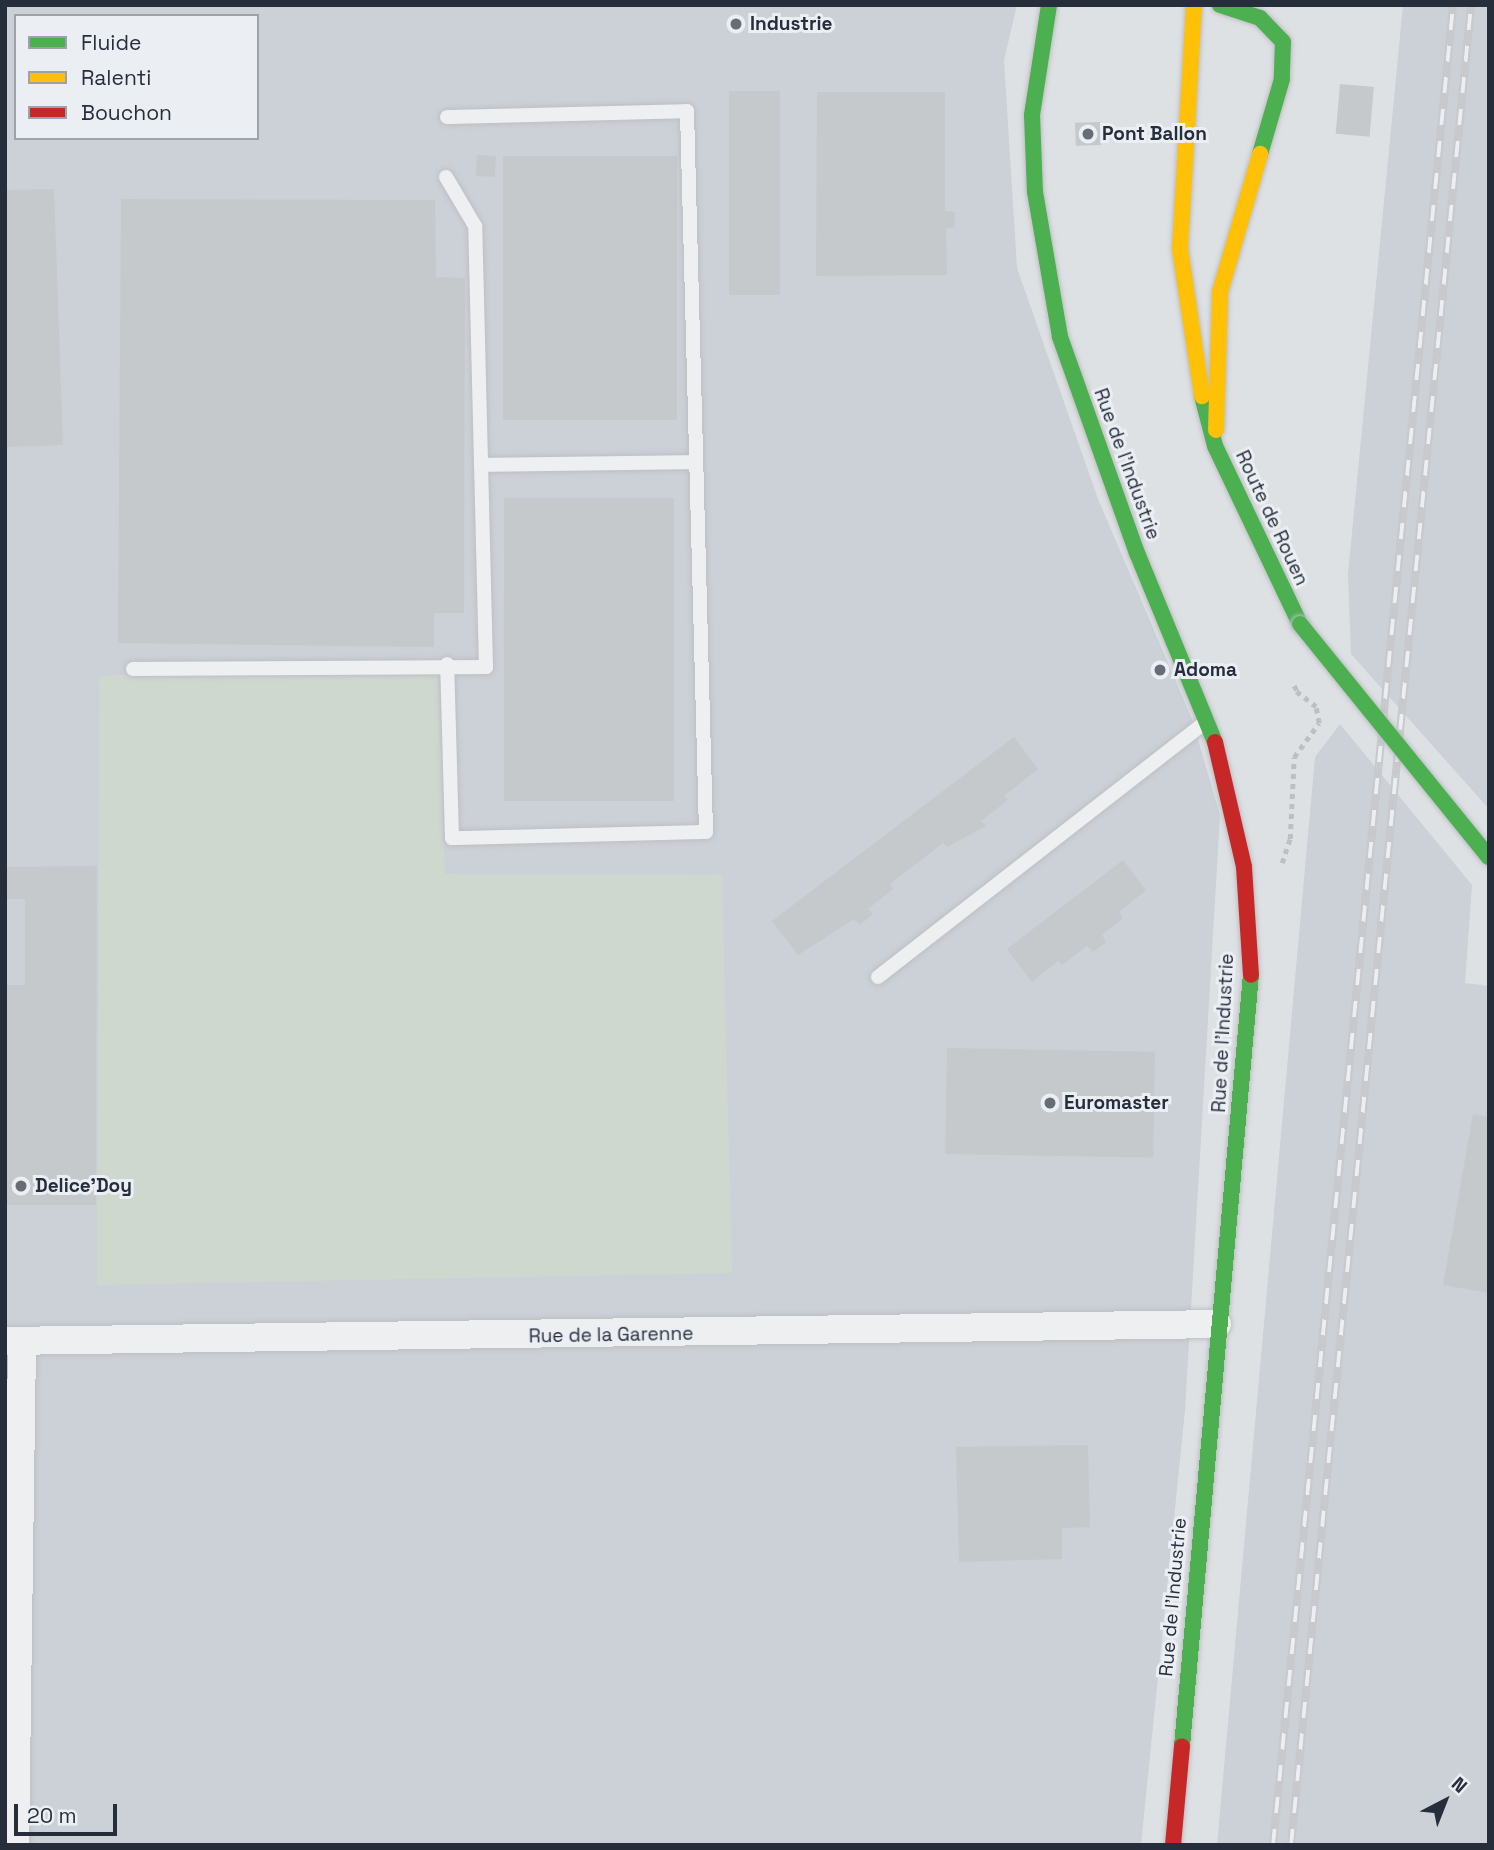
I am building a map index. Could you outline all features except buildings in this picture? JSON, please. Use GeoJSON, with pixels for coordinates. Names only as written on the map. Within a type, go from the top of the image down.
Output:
{"type":"FeatureCollection","features":[{"type":"Feature","properties":{"kind":"street","name":"Rue de l'Industrie"},"geometry":{"type":"LineString","coordinates":[[1049,5],[1032,115],[1035,192],[1058,325],[1096,446],[1208,720],[1227,777],[1244,867],[1251,975],[1217,1324],[1173,1845]]}},
{"type":"Feature","properties":{"kind":"street","name":"Route de Rouen"},"geometry":{"type":"LineString","coordinates":[[1194,5],[1180,249],[1194,366],[1215,446],[1300,624],[1329,666],[1489,857]]}},
{"type":"Feature","properties":{"kind":"street"},"geometry":{"type":"LineString","coordinates":[[1215,446],[1220,292],[1282,79],[1283,41],[1260,18],[1220,5]]}},
{"type":"Feature","properties":{"kind":"street","name":"Rue de la Garenne"},"geometry":{"type":"LineString","coordinates":[[14,1341],[1217,1324]]}},
{"type":"Feature","properties":{"kind":"street"},"geometry":{"type":"LineString","coordinates":[[14,1341],[12,1643],[15,1845]]}},
{"type":"Feature","properties":{"kind":"lane"},"geometry":{"type":"LineString","coordinates":[[447,117],[687,111],[706,832],[452,838],[447,664]]}},
{"type":"Feature","properties":{"kind":"lane"},"geometry":{"type":"LineString","coordinates":[[133,669],[447,664],[486,667],[475,226],[446,177]]}},
{"type":"Feature","properties":{"kind":"lane"},"geometry":{"type":"LineString","coordinates":[[481,465],[696,462]]}},
{"type":"Feature","properties":{"kind":"lane"},"geometry":{"type":"LineString","coordinates":[[878,977],[1208,720]]}},
{"type":"Feature","properties":{"kind":"path"},"geometry":{"type":"LineString","coordinates":[[1277,876],[1290,839],[1294,757],[1319,723],[1316,707],[1293,689],[1329,666]]}},
{"type":"Feature","properties":{"kind":"shaded area"},"geometry":{"type":"Polygon","coordinates":[[[5,5],[1017,5],[1004,60],[1017,268],[1098,499],[1192,719],[1220,815],[1185,1410],[1141,1845],[5,1845],[5,5]]]}},
{"type":"Feature","properties":{"kind":"shaded area"},"geometry":{"type":"Polygon","coordinates":[[[1403,5],[1489,5],[1489,809],[1351,654],[1348,574],[1403,5]]]}},
{"type":"Feature","properties":{"kind":"shaded area"},"geometry":{"type":"Polygon","coordinates":[[[147,672],[439,672],[445,874],[722,875],[732,1273],[97,1285],[99,677],[147,672]]]}},
{"type":"Feature","properties":{"kind":"shaded area"},"geometry":{"type":"Polygon","coordinates":[[[1340,724],[1472,885],[1465,983],[1489,986],[1489,1845],[1217,1845],[1315,757],[1340,724]]]}},
{"type":"Feature","properties":{"kind":"railway"},"geometry":{"type":"LineString","coordinates":[[1273,1845],[1453,5]]}},
{"type":"Feature","properties":{"kind":"railway"},"geometry":{"type":"LineString","coordinates":[[1291,1845],[1471,5]]}},
{"type":"Feature","properties":{"kind":"traffic: fast"},"geometry":{"type":"LineString","coordinates":[[1049,5],[1032,115],[1035,192],[1060,337],[1137,553],[1215,742]]}},
{"type":"Feature","properties":{"kind":"traffic: fast"},"geometry":{"type":"LineString","coordinates":[[1220,5],[1260,18],[1283,42],[1282,79],[1260,154]]}},
{"type":"Feature","properties":{"kind":"traffic: fast"},"geometry":{"type":"LineString","coordinates":[[1202,396],[1215,446],[1300,624]]}},
{"type":"Feature","properties":{"kind":"traffic: fast"},"geometry":{"type":"LineString","coordinates":[[1300,624],[1489,857]]}},
{"type":"Feature","properties":{"kind":"traffic: fast"},"geometry":{"type":"LineString","coordinates":[[1182,1746],[1251,975]]}},
{"type":"Feature","properties":{"kind":"traffic: slow"},"geometry":{"type":"LineString","coordinates":[[1194,5],[1180,249],[1202,396]]}},
{"type":"Feature","properties":{"kind":"traffic: slow"},"geometry":{"type":"LineString","coordinates":[[1216,430],[1220,292],[1260,154]]}},
{"type":"Feature","properties":{"kind":"traffic: jam"},"geometry":{"type":"LineString","coordinates":[[1215,742],[1244,867],[1251,975]]}},
{"type":"Feature","properties":{"kind":"traffic: jam"},"geometry":{"type":"LineString","coordinates":[[1173,1845],[1182,1746]]}},
{"type":"Feature","properties":{"kind":"place","name":"Industrie"},"geometry":{"type":"Point","coordinates":[736,24]}},
{"type":"Feature","properties":{"kind":"place","name":"Pont Ballon"},"geometry":{"type":"Point","coordinates":[1088,134]}},
{"type":"Feature","properties":{"kind":"place","name":"Adoma"},"geometry":{"type":"Point","coordinates":[1160,670]}},
{"type":"Feature","properties":{"kind":"place","name":"Euromaster"},"geometry":{"type":"Point","coordinates":[1050,1103]}},
{"type":"Feature","properties":{"kind":"place","name":"Delice'Doy"},"geometry":{"type":"Point","coordinates":[21,1186]}}]}
